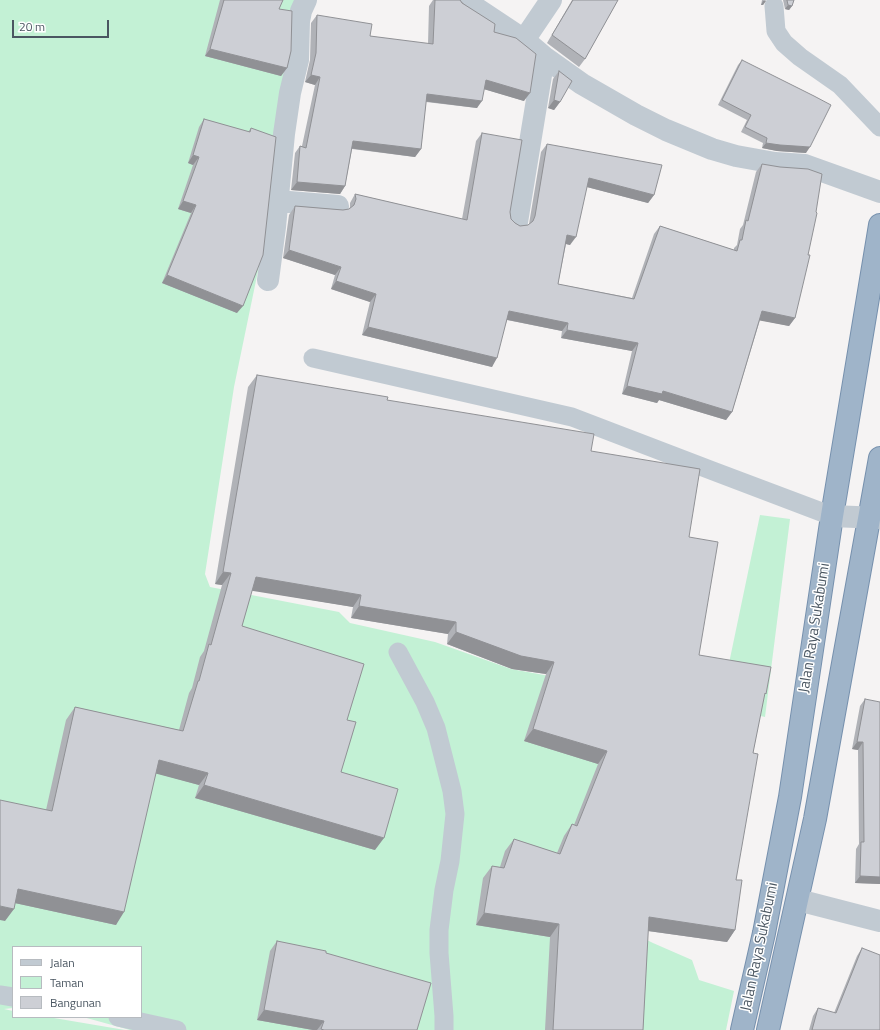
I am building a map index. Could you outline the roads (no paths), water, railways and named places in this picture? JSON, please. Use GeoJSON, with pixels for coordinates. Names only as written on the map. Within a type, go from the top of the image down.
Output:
{"type":"FeatureCollection","features":[{"type":"Feature","properties":{"kind":"highway","name":"Jalan Raya Sukabumi"},"geometry":{"type":"LineString","coordinates":[[742,1030],[764,933],[790,797],[832,516],[880,225]]}},
{"type":"Feature","properties":{"kind":"highway","name":"Jalan Raya Sukabumi"},"geometry":{"type":"LineString","coordinates":[[768,1030],[815,819],[874,517],[880,458]]}},
{"type":"Feature","properties":{"kind":"street"},"geometry":{"type":"LineString","coordinates":[[268,280],[286,119],[290,93],[298,60],[299,22],[301,11],[306,0]]}},
{"type":"Feature","properties":{"kind":"street"},"geometry":{"type":"LineString","coordinates":[[464,0],[524,40],[544,57],[582,84],[636,115],[712,149],[736,156],[805,165],[880,192]]}},
{"type":"Feature","properties":{"kind":"street"},"geometry":{"type":"LineString","coordinates":[[524,40],[551,0]]}},
{"type":"Feature","properties":{"kind":"street"},"geometry":{"type":"LineString","coordinates":[[517,222],[544,57]]}},
{"type":"Feature","properties":{"kind":"street"},"geometry":{"type":"LineString","coordinates":[[277,201],[338,206]]}},
{"type":"Feature","properties":{"kind":"street"},"geometry":{"type":"LineString","coordinates":[[832,516],[874,517]]}},
{"type":"Feature","properties":{"kind":"street"},"geometry":{"type":"LineString","coordinates":[[798,900],[880,921]]}},
{"type":"Feature","properties":{"kind":"lane"},"geometry":{"type":"LineString","coordinates":[[774,6],[776,31],[784,43],[800,57],[840,85],[880,127]]}},
{"type":"Feature","properties":{"kind":"lane"},"geometry":{"type":"LineString","coordinates":[[313,358],[572,416],[832,516]]}},
{"type":"Feature","properties":{"kind":"lane"},"geometry":{"type":"LineString","coordinates":[[398,652],[425,702],[436,728],[452,791],[455,814],[450,861],[443,897],[439,930],[444,1030]]}},
{"type":"Feature","properties":{"kind":"lane"},"geometry":{"type":"LineString","coordinates":[[0,995],[12,997]]}},
{"type":"Feature","properties":{"kind":"lane"},"geometry":{"type":"LineString","coordinates":[[123,1018],[177,1030]]}}]}
